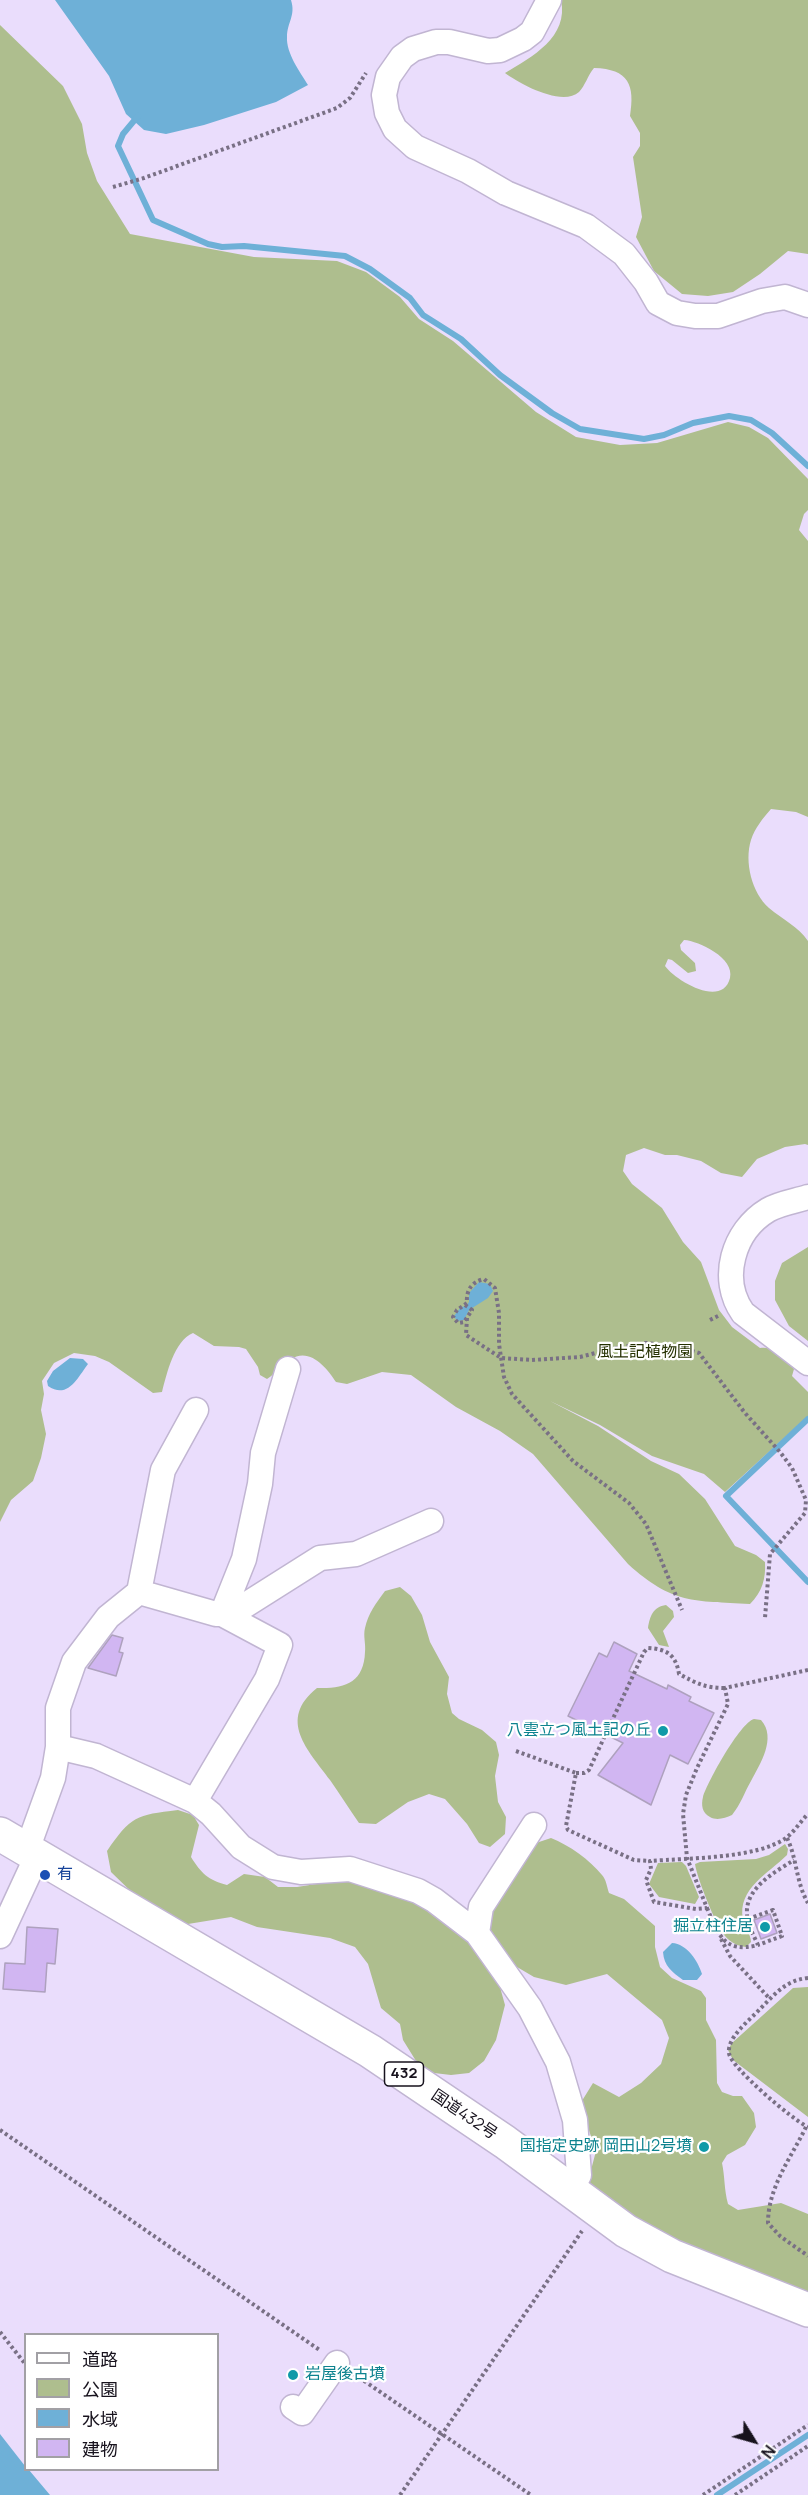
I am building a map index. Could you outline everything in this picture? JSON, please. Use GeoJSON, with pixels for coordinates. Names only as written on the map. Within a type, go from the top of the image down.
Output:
{"type":"FeatureCollection","features":[{"type":"Feature","properties":{"kind":"highway","name":"国道432号"},"geometry":{"type":"LineString","coordinates":[[22,1847],[370,2051],[505,2142],[626,2231],[672,2256],[808,2310]]}},
{"type":"Feature","properties":{"kind":"street"},"geometry":{"type":"LineString","coordinates":[[549,0],[532,32],[524,39],[500,50],[488,51],[449,42],[436,42],[413,49],[402,57],[388,77],[384,95],[387,113],[395,129],[415,147],[468,171],[506,193],[586,226],[624,254],[646,282],[658,303],[677,313],[718,316],[762,301],[785,297],[808,305]]}},
{"type":"Feature","properties":{"kind":"street"},"geometry":{"type":"LineString","coordinates":[[808,1197],[769,1209],[750,1226],[736,1246],[731,1259],[731,1280],[735,1302],[743,1313],[808,1363]]}},
{"type":"Feature","properties":{"kind":"street"},"geometry":{"type":"LineString","coordinates":[[222,1614],[244,1559],[260,1484],[263,1453],[288,1369]]}},
{"type":"Feature","properties":{"kind":"street"},"geometry":{"type":"LineString","coordinates":[[0,1936],[22,1847],[53,1778],[58,1747],[58,1708],[74,1662],[108,1617],[139,1592],[163,1470],[196,1410]]}},
{"type":"Feature","properties":{"kind":"street"},"geometry":{"type":"LineString","coordinates":[[222,1614],[233,1613],[320,1557],[356,1554],[431,1521]]}},
{"type":"Feature","properties":{"kind":"street"},"geometry":{"type":"LineString","coordinates":[[139,1592],[222,1614],[280,1646],[267,1679],[195,1801]]}},
{"type":"Feature","properties":{"kind":"street"},"geometry":{"type":"LineString","coordinates":[[58,1747],[96,1756],[195,1801],[211,1814],[242,1847],[273,1866],[301,1872],[350,1869],[418,1891],[434,1900],[477,1933],[530,2008],[558,2062],[575,2120],[579,2175],[570,2191]]}},
{"type":"Feature","properties":{"kind":"street"},"geometry":{"type":"LineString","coordinates":[[477,1933],[481,1906],[534,1824]]}},
{"type":"Feature","properties":{"kind":"street"},"geometry":{"type":"LineString","coordinates":[[293,2407],[302,2413],[338,2363]]}},
{"type":"Feature","properties":{"kind":"path"},"geometry":{"type":"LineString","coordinates":[[113,188],[304,122],[337,108],[350,98]]}},
{"type":"Feature","properties":{"kind":"path"},"geometry":{"type":"LineString","coordinates":[[465,1305],[472,1310],[464,1322],[458,1323],[453,1317],[457,1310],[465,1305],[467,1293],[477,1281],[484,1279],[495,1288],[504,1377],[512,1394],[573,1461],[629,1503],[646,1524],[682,1610]]}},
{"type":"Feature","properties":{"kind":"path"},"geometry":{"type":"LineString","coordinates":[[710,1320],[726,1312]]}},
{"type":"Feature","properties":{"kind":"path"},"geometry":{"type":"LineString","coordinates":[[467,1318],[466,1335],[501,1358],[532,1360],[580,1357],[646,1343],[699,1353],[745,1413],[792,1468],[807,1506],[805,1513],[772,1551],[765,1618]]}},
{"type":"Feature","properties":{"kind":"path"},"geometry":{"type":"LineString","coordinates":[[516,1751],[576,1773],[589,1770],[644,1652],[648,1648],[673,1655],[679,1674],[707,1688],[725,1688],[808,1670]]}},
{"type":"Feature","properties":{"kind":"path"},"geometry":{"type":"LineString","coordinates":[[725,1688],[728,1704],[686,1795],[683,1814],[687,1858],[730,1956],[770,1999]]}},
{"type":"Feature","properties":{"kind":"path"},"geometry":{"type":"LineString","coordinates":[[576,1773],[566,1827],[568,1830],[634,1860],[650,1861],[754,1852],[787,1838],[808,1814]]}},
{"type":"Feature","properties":{"kind":"path"},"geometry":{"type":"LineString","coordinates":[[787,1838],[793,1851],[804,1897],[808,1903]]}},
{"type":"Feature","properties":{"kind":"path"},"geometry":{"type":"LineString","coordinates":[[758,1945],[748,1918],[747,1906],[754,1891],[776,1871],[794,1860]]}},
{"type":"Feature","properties":{"kind":"path"},"geometry":{"type":"LineString","coordinates":[[650,1861],[651,1869],[646,1880],[654,1902],[696,1909],[707,1908]]}},
{"type":"Feature","properties":{"kind":"path"},"geometry":{"type":"LineString","coordinates":[[721,1939],[737,1948],[745,1949],[782,1936],[773,1910],[748,1918]]}},
{"type":"Feature","properties":{"kind":"path"},"geometry":{"type":"LineString","coordinates":[[808,1978],[789,1982],[770,1999],[731,2041],[729,2054],[734,2065],[807,2127],[776,2184],[771,2199],[768,2223],[780,2236],[808,2256]]}},
{"type":"Feature","properties":{"kind":"path"},"geometry":{"type":"LineString","coordinates":[[0,2130],[531,2495]]}},
{"type":"Feature","properties":{"kind":"path"},"geometry":{"type":"LineString","coordinates":[[400,2495],[596,2210]]}},
{"type":"Feature","properties":{"kind":"path"},"geometry":{"type":"LineString","coordinates":[[0,2332],[24,2362]]}},
{"type":"Feature","properties":{"kind":"path"},"geometry":{"type":"LineString","coordinates":[[703,2495],[808,2425]]}},
{"type":"Feature","properties":{"kind":"path"},"geometry":{"type":"LineString","coordinates":[[735,2495],[808,2446]]}},
{"type":"Feature","properties":{"kind":"green space"},"geometry":{"type":"Polygon","coordinates":[[[561,0],[808,0],[808,254],[788,251],[733,292],[708,296],[682,294],[654,271],[636,237],[642,217],[633,157],[640,146],[640,133],[630,116],[631,96],[627,81],[615,72],[594,68],[579,92],[572,96],[562,97],[531,88],[505,73],[537,53],[554,35],[562,13],[561,0]]]}},
{"type":"Feature","properties":{"kind":"green space","name":"風土記植物園"},"geometry":{"type":"Polygon","coordinates":[[[0,25],[63,86],[82,124],[87,153],[97,181],[130,234],[254,257],[337,261],[366,272],[400,297],[419,319],[453,341],[536,412],[576,437],[620,445],[657,443],[728,422],[749,427],[768,438],[808,479],[808,510],[804,514],[799,530],[808,541],[808,817],[796,812],[771,809],[753,836],[748,858],[754,886],[763,902],[800,931],[808,941],[808,1145],[785,1147],[757,1159],[742,1177],[721,1173],[701,1161],[677,1155],[665,1155],[644,1148],[626,1155],[623,1171],[632,1184],[662,1208],[683,1242],[701,1262],[719,1310],[732,1327],[760,1348],[771,1349],[779,1353],[794,1369],[792,1376],[808,1392],[808,1416],[725,1492],[704,1474],[652,1456],[600,1425],[550,1401],[598,1426],[651,1461],[679,1474],[705,1499],[735,1546],[756,1555],[765,1562],[762,1585],[758,1595],[750,1604],[698,1601],[658,1587],[628,1564],[533,1454],[500,1431],[456,1407],[411,1375],[382,1372],[347,1384],[336,1382],[322,1365],[311,1357],[297,1356],[267,1379],[260,1375],[258,1367],[246,1349],[214,1346],[193,1333],[186,1337],[176,1350],[162,1392],[153,1393],[109,1362],[95,1356],[74,1353],[54,1363],[42,1381],[44,1394],[41,1410],[46,1434],[41,1458],[33,1481],[11,1500],[0,1522],[0,25]],[[684,940],[680,945],[681,950],[695,963],[696,971],[688,973],[668,959],[665,966],[678,978],[698,989],[709,992],[725,987],[730,978],[730,971],[722,957],[684,940]]]}},
{"type":"Feature","properties":{"kind":"green space"},"geometry":{"type":"Polygon","coordinates":[[[808,1247],[808,1341],[789,1326],[775,1300],[775,1281],[782,1263],[808,1247]]]}},
{"type":"Feature","properties":{"kind":"green space"},"geometry":{"type":"Polygon","coordinates":[[[400,1587],[411,1596],[422,1615],[430,1642],[449,1677],[447,1694],[452,1713],[482,1730],[496,1742],[499,1755],[495,1776],[498,1802],[506,1817],[505,1834],[490,1847],[479,1843],[467,1824],[445,1799],[429,1794],[408,1802],[376,1824],[359,1823],[300,1735],[299,1712],[305,1700],[317,1688],[344,1685],[356,1677],[364,1662],[364,1631],[370,1613],[385,1591],[400,1587]]]}},
{"type":"Feature","properties":{"kind":"green space"},"geometry":{"type":"Polygon","coordinates":[[[666,1605],[673,1611],[674,1617],[663,1631],[669,1647],[659,1645],[648,1628],[653,1613],[666,1605]]]}},
{"type":"Feature","properties":{"kind":"green space"},"geometry":{"type":"Polygon","coordinates":[[[754,1719],[761,1720],[766,1727],[767,1743],[762,1759],[732,1815],[715,1819],[707,1815],[703,1808],[702,1800],[706,1789],[733,1741],[754,1719]]]}},
{"type":"Feature","properties":{"kind":"green space"},"geometry":{"type":"Polygon","coordinates":[[[178,1810],[193,1815],[199,1825],[191,1857],[206,1875],[220,1883],[227,1885],[244,1874],[265,1877],[278,1887],[297,1887],[354,1878],[383,1886],[399,1898],[426,1903],[478,1949],[498,1980],[505,2005],[496,2040],[484,2061],[469,2073],[451,2075],[434,2073],[416,2061],[403,2040],[400,2024],[381,2008],[368,1964],[355,1947],[330,1938],[257,1927],[231,1917],[188,1924],[169,1918],[144,1904],[111,1872],[107,1851],[122,1831],[136,1819],[178,1810]]]}},
{"type":"Feature","properties":{"kind":"green space"},"geometry":{"type":"Polygon","coordinates":[[[551,1838],[579,1853],[603,1877],[609,1893],[624,1899],[655,1926],[655,1947],[660,1967],[672,1978],[701,1991],[706,1998],[706,2020],[716,2040],[717,2083],[722,2092],[742,2096],[754,2113],[756,2127],[745,2145],[727,2155],[722,2163],[728,2204],[738,2210],[781,2203],[808,2214],[808,2298],[699,2260],[586,2189],[596,2151],[580,2104],[593,2083],[619,2097],[641,2083],[661,2064],[669,2038],[662,2020],[607,1974],[566,1985],[534,1977],[500,1957],[484,1929],[490,1908],[536,1843],[551,1838]]]}},
{"type":"Feature","properties":{"kind":"green space"},"geometry":{"type":"Polygon","coordinates":[[[785,1844],[788,1849],[787,1855],[756,1883],[745,1899],[742,1908],[743,1919],[751,1942],[746,1947],[735,1944],[725,1936],[717,1922],[695,1864],[756,1859],[769,1855],[785,1844]]]}},
{"type":"Feature","properties":{"kind":"green space"},"geometry":{"type":"Polygon","coordinates":[[[682,1862],[686,1866],[699,1897],[695,1904],[659,1897],[649,1884],[658,1863],[682,1862]]]}},
{"type":"Feature","properties":{"kind":"green space"},"geometry":{"type":"Polygon","coordinates":[[[808,1987],[808,2117],[733,2060],[728,2050],[732,2043],[793,1988],[808,1987]]]}},
{"type":"Feature","properties":{"kind":"water"},"geometry":{"type":"Polygon","coordinates":[[[55,0],[291,0],[292,15],[287,32],[287,43],[294,62],[308,85],[276,102],[204,125],[166,134],[144,130],[126,114],[109,76],[55,0]]]}},
{"type":"Feature","properties":{"kind":"water"},"geometry":{"type":"Polygon","coordinates":[[[479,1282],[490,1284],[493,1291],[488,1298],[469,1310],[464,1320],[457,1321],[454,1316],[461,1307],[466,1306],[469,1302],[469,1293],[479,1282]]]}},
{"type":"Feature","properties":{"kind":"water"},"geometry":{"type":"Polygon","coordinates":[[[70,1358],[83,1359],[88,1364],[67,1389],[55,1390],[48,1386],[47,1381],[53,1371],[70,1358]]]}},
{"type":"Feature","properties":{"kind":"water"},"geometry":{"type":"Polygon","coordinates":[[[672,1943],[682,1946],[695,1959],[702,1974],[697,1980],[683,1980],[667,1965],[663,1952],[672,1943]]]}},
{"type":"Feature","properties":{"kind":"water"},"geometry":{"type":"Polygon","coordinates":[[[0,2434],[24,2465],[24,2471],[30,2471],[50,2495],[0,2495],[0,2434]]]}},
{"type":"Feature","properties":{"kind":"building"},"geometry":{"type":"Polygon","coordinates":[[[112,1635],[123,1638],[119,1652],[123,1653],[116,1676],[88,1668],[112,1635]]]}},
{"type":"Feature","properties":{"kind":"building","name":"八雲立つ風土記の丘"},"geometry":{"type":"Polygon","coordinates":[[[614,1642],[637,1654],[629,1671],[667,1689],[668,1685],[691,1697],[689,1701],[714,1713],[688,1764],[670,1755],[651,1805],[598,1775],[623,1743],[568,1716],[599,1653],[607,1657],[614,1642]]]}},
{"type":"Feature","properties":{"kind":"building","name":"掘立柱住居"},"geometry":{"type":"Polygon","coordinates":[[[770,1914],[777,1933],[761,1939],[754,1920],[770,1914]]]}},
{"type":"Feature","properties":{"kind":"building"},"geometry":{"type":"Polygon","coordinates":[[[27,1927],[58,1929],[55,1964],[47,1963],[45,1992],[3,1989],[5,1963],[25,1964],[27,1927]]]}},
{"type":"Feature","properties":{"kind":"waterway"},"geometry":{"type":"LineString","coordinates":[[138,116],[123,134],[118,146],[153,220],[208,244],[222,247],[244,246],[345,256],[370,269],[410,298],[423,315],[461,339],[500,375],[552,413],[580,429],[644,439],[664,435],[693,423],[729,416],[751,420],[772,433],[808,466]]}},
{"type":"Feature","properties":{"kind":"waterway"},"geometry":{"type":"LineString","coordinates":[[808,1419],[726,1496],[808,1582]]}},
{"type":"Feature","properties":{"kind":"waterway"},"geometry":{"type":"LineString","coordinates":[[717,2495],[808,2435]]}},
{"type":"Feature","properties":{"kind":"place","name":"八雲立つ風土記の丘"},"geometry":{"type":"Point","coordinates":[663,1731]}},
{"type":"Feature","properties":{"kind":"place","name":"有"},"geometry":{"type":"Point","coordinates":[45,1875]}},
{"type":"Feature","properties":{"kind":"place","name":"掘立柱住居"},"geometry":{"type":"Point","coordinates":[765,1927]}},
{"type":"Feature","properties":{"kind":"place","name":"国指定史跡 岡田山2号墳"},"geometry":{"type":"Point","coordinates":[704,2147]}},
{"type":"Feature","properties":{"kind":"place","name":"岩屋後古墳"},"geometry":{"type":"Point","coordinates":[293,2375]}}]}
